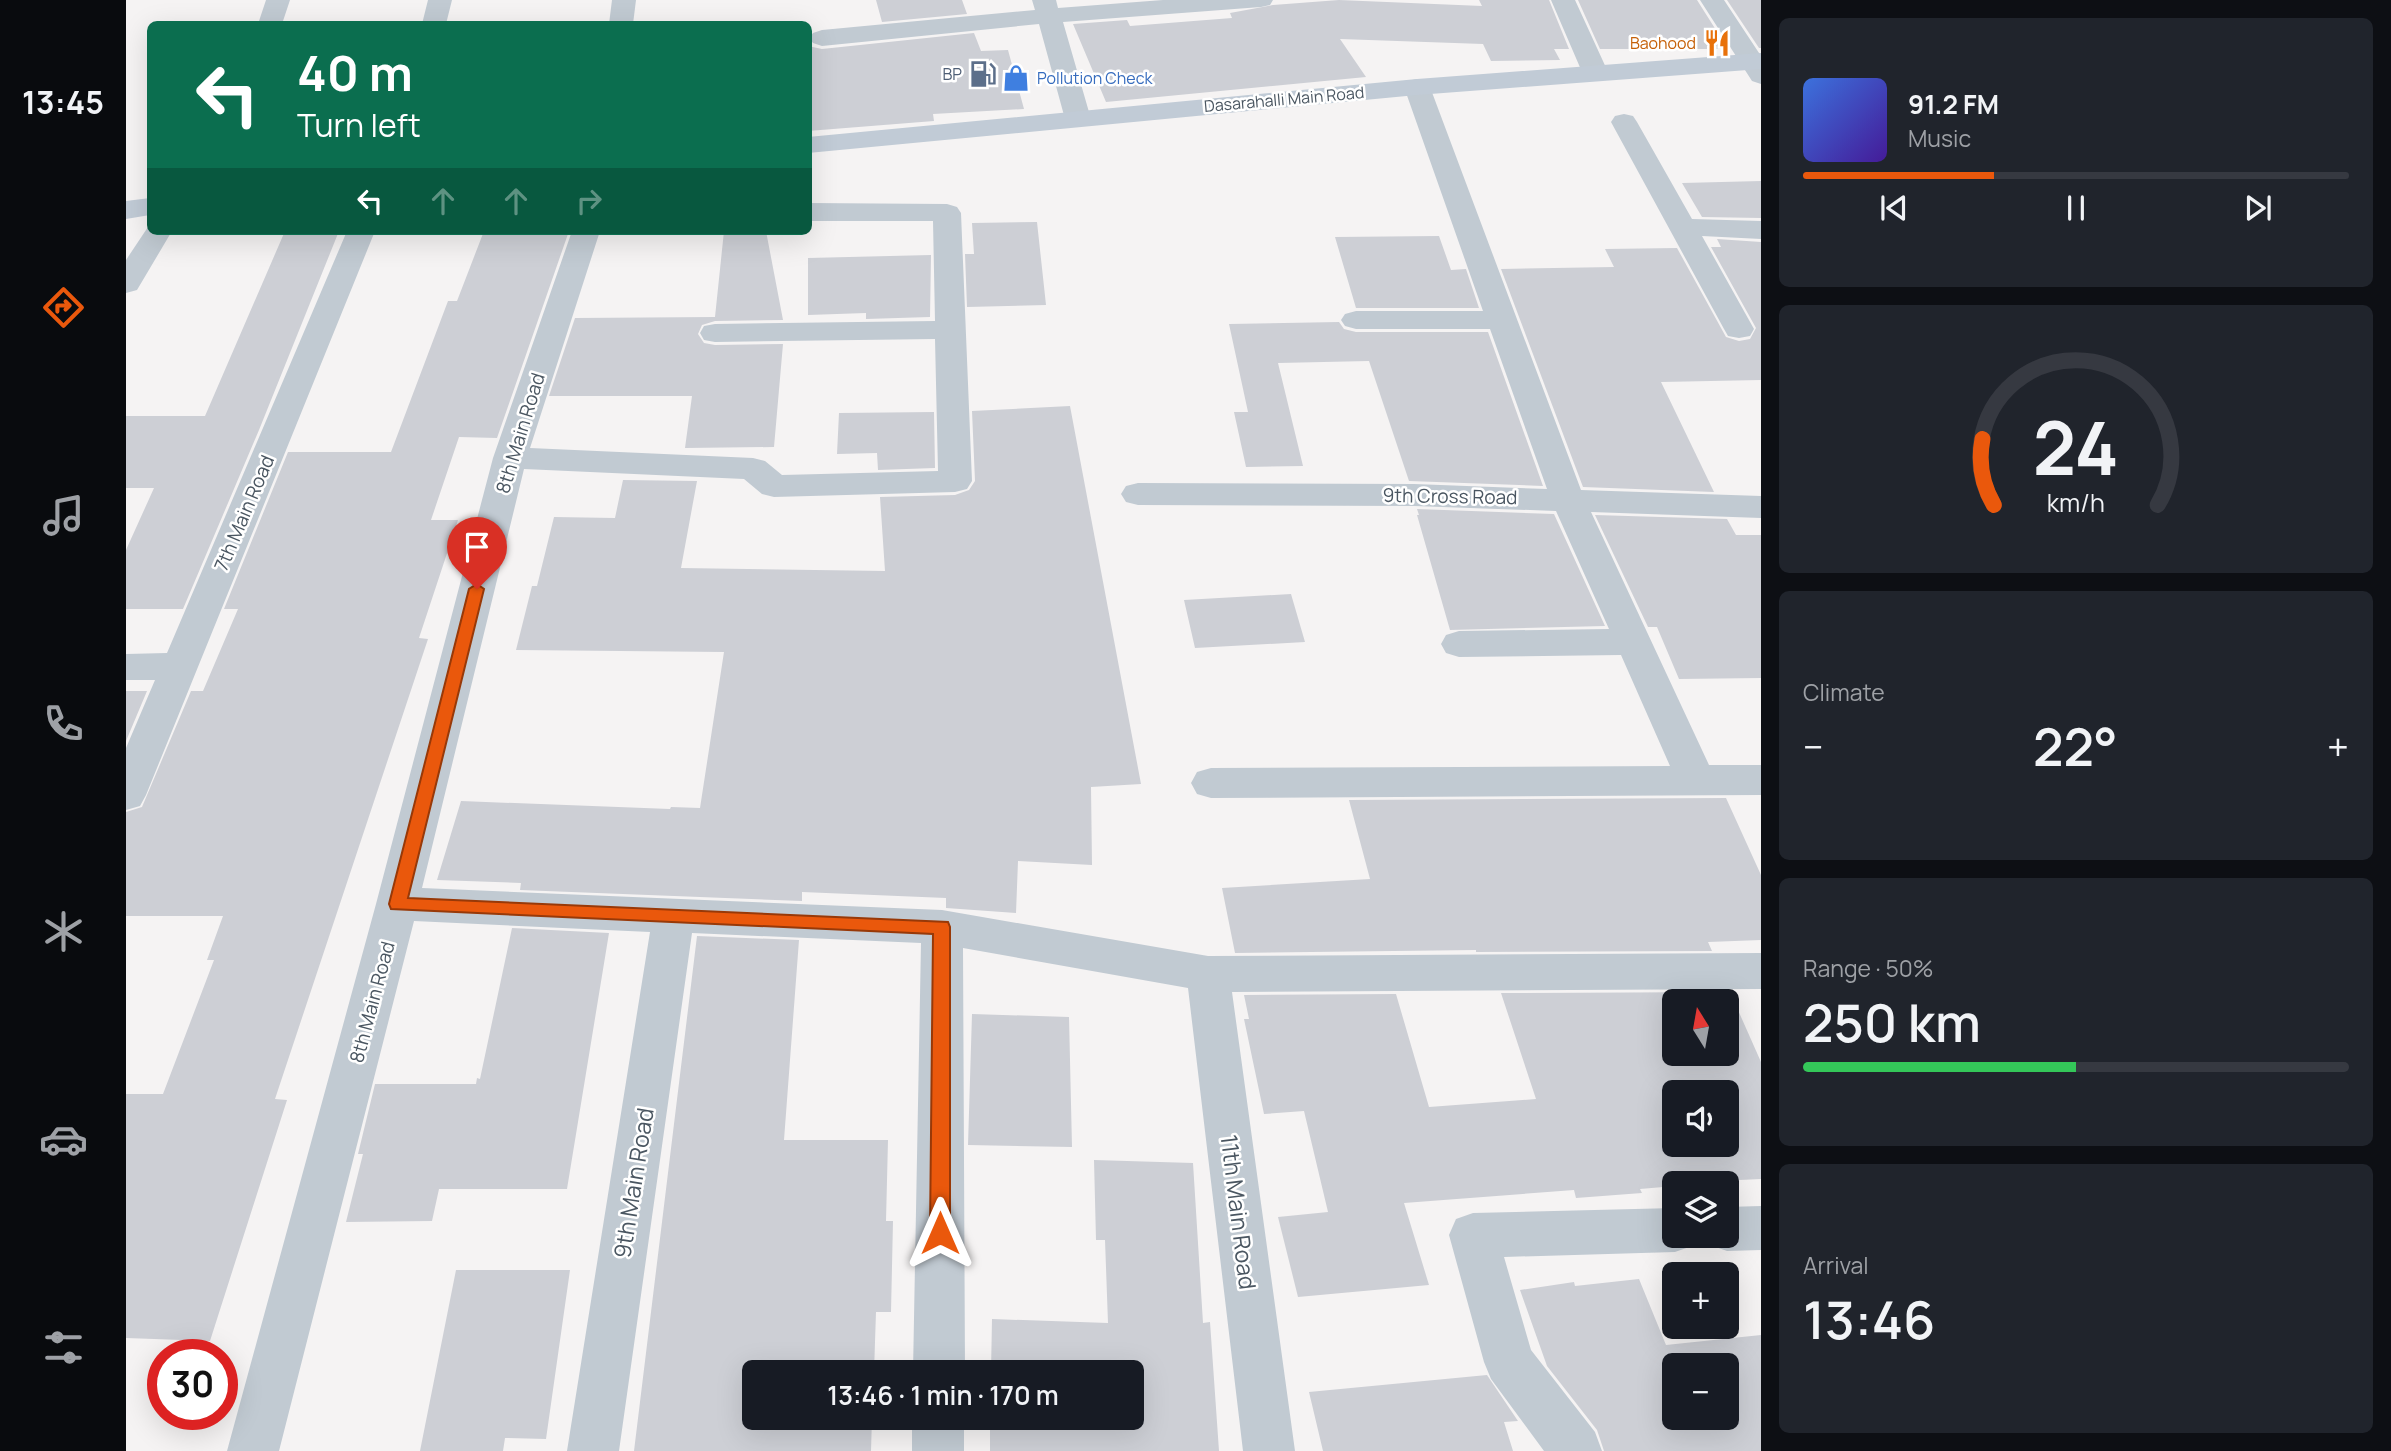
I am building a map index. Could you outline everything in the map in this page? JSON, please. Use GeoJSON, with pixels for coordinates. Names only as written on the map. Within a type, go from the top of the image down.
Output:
{"type":"FeatureCollection","features":[{"type":"Feature","properties":{"kind":"street"},"geometry":{"type":"LineString","coordinates":[[271,21],[278,0]]}},
{"type":"Feature","properties":{"kind":"street"},"geometry":{"type":"LineString","coordinates":[[435,21],[440,0]]}},
{"type":"Feature","properties":{"kind":"street"},"geometry":{"type":"LineString","coordinates":[[621,21],[624,0]]}},
{"type":"Feature","properties":{"kind":"street"},"geometry":{"type":"LineString","coordinates":[[822,38],[1046,8],[1261,0]]}},
{"type":"Feature","properties":{"kind":"street"},"geometry":{"type":"LineString","coordinates":[[1563,0],[1595,72]]}},
{"type":"Feature","properties":{"kind":"street"},"geometry":{"type":"LineString","coordinates":[[1712,0],[1758,66]]}},
{"type":"Feature","properties":{"kind":"street"},"geometry":{"type":"LineString","coordinates":[[1046,8],[1078,119]]}},
{"type":"Feature","properties":{"kind":"street","name":"Dasarahalli Main Road"},"geometry":{"type":"LineString","coordinates":[[812,145],[1595,72],[1758,66]]}},
{"type":"Feature","properties":{"kind":"street"},"geometry":{"type":"LineString","coordinates":[[1417,87],[1567,498],[1696,779]]}},
{"type":"Feature","properties":{"kind":"street"},"geometry":{"type":"LineString","coordinates":[[1624,122],[1739,329]]}},
{"type":"Feature","properties":{"kind":"street"},"geometry":{"type":"LineString","coordinates":[[126,210],[147,208]]}},
{"type":"Feature","properties":{"kind":"street"},"geometry":{"type":"LineString","coordinates":[[510,458],[753,469],[774,486],[954,481],[947,213],[812,212]]}},
{"type":"Feature","properties":{"kind":"street"},"geometry":{"type":"LineString","coordinates":[[1682,227],[1761,230]]}},
{"type":"Feature","properties":{"kind":"street"},"geometry":{"type":"LineString","coordinates":[[126,284],[156,235]]}},
{"type":"Feature","properties":{"kind":"street","name":"7th Main Road"},"geometry":{"type":"LineString","coordinates":[[126,795],[359,235]]}},
{"type":"Feature","properties":{"kind":"street","name":"8th Main Road"},"geometry":{"type":"LineString","coordinates":[[253,1451],[397,904],[510,458],[585,235]]}},
{"type":"Feature","properties":{"kind":"street"},"geometry":{"type":"LineString","coordinates":[[1356,320],[1502,320]]}},
{"type":"Feature","properties":{"kind":"street"},"geometry":{"type":"LineString","coordinates":[[715,333],[950,330]]}},
{"type":"Feature","properties":{"kind":"street","name":"9th Cross Road"},"geometry":{"type":"LineString","coordinates":[[1139,494],[1567,498],[1761,507]]}},
{"type":"Feature","properties":{"kind":"street"},"geometry":{"type":"LineString","coordinates":[[1459,644],[1632,642]]}},
{"type":"Feature","properties":{"kind":"street"},"geometry":{"type":"LineString","coordinates":[[126,667],[178,667]]}},
{"type":"Feature","properties":{"kind":"street"},"geometry":{"type":"LineString","coordinates":[[1211,783],[1761,780]]}},
{"type":"Feature","properties":{"kind":"street"},"geometry":{"type":"LineString","coordinates":[[397,904],[942,927],[1208,974],[1761,971]]}},
{"type":"Feature","properties":{"kind":"street","name":"9th Main Road"},"geometry":{"type":"LineString","coordinates":[[593,1451],[674,915]]}},
{"type":"Feature","properties":{"kind":"street"},"geometry":{"type":"LineString","coordinates":[[939,1360],[942,927]]}},
{"type":"Feature","properties":{"kind":"street","name":"11th Main Road"},"geometry":{"type":"LineString","coordinates":[[1208,974],[1269,1451]]}},
{"type":"Feature","properties":{"kind":"street"},"geometry":{"type":"LineString","coordinates":[[1739,1229],[1761,1228]]}},
{"type":"Feature","properties":{"kind":"street"},"geometry":{"type":"LineString","coordinates":[[1576,1451],[1509,1362],[1473,1235],[1662,1230]]}},
{"type":"Feature","properties":{"kind":"street"},"geometry":{"type":"LineString","coordinates":[[938,1430],[938,1451]]}},
{"type":"Feature","properties":{"kind":"building"},"geometry":{"type":"Polygon","coordinates":[[[876,0],[962,0],[967,14],[882,22],[876,0]]]}},
{"type":"Feature","properties":{"kind":"building"},"geometry":{"type":"Polygon","coordinates":[[[1339,0],[1482,6],[1479,0],[1549,0],[1569,49],[1554,49],[1560,60],[1491,61],[1483,44],[1340,39],[1366,77],[1106,102],[1073,24],[1127,20],[1130,26],[1232,18],[1230,13],[1273,5],[1339,0]]]}},
{"type":"Feature","properties":{"kind":"building"},"geometry":{"type":"Polygon","coordinates":[[[1578,0],[1697,0],[1728,49],[1600,49],[1578,0]]]}},
{"type":"Feature","properties":{"kind":"building"},"geometry":{"type":"Polygon","coordinates":[[[1727,0],[1761,0],[1761,48],[1759,48],[1727,0]]]}},
{"type":"Feature","properties":{"kind":"building"},"geometry":{"type":"Polygon","coordinates":[[[974,33],[981,51],[1008,50],[1024,109],[933,114],[934,121],[812,131],[812,47],[822,49],[974,33]]]}},
{"type":"Feature","properties":{"kind":"building"},"geometry":{"type":"Polygon","coordinates":[[[1761,181],[1761,218],[1702,217],[1682,183],[1761,181]]]}},
{"type":"Feature","properties":{"kind":"building"},"geometry":{"type":"Polygon","coordinates":[[[1037,222],[1046,305],[967,307],[965,254],[974,254],[972,223],[1037,222]]]}},
{"type":"Feature","properties":{"kind":"building"},"geometry":{"type":"Polygon","coordinates":[[[283,235],[337,235],[183,609],[126,609],[126,550],[154,488],[126,488],[126,416],[205,416],[283,235]]]}},
{"type":"Feature","properties":{"kind":"building"},"geometry":{"type":"Polygon","coordinates":[[[482,235],[568,235],[497,438],[459,437],[431,520],[458,520],[419,638],[428,639],[275,1099],[287,1100],[211,1339],[126,1338],[126,1094],[163,1094],[214,960],[207,960],[223,916],[126,916],[126,812],[142,807],[191,691],[203,691],[238,609],[224,609],[288,452],[391,452],[448,301],[457,301],[482,235]]]}},
{"type":"Feature","properties":{"kind":"building"},"geometry":{"type":"Polygon","coordinates":[[[724,235],[767,235],[783,320],[715,321],[702,325],[698,334],[704,343],[715,345],[783,344],[774,447],[685,448],[692,396],[549,396],[575,318],[715,317],[724,235]]]}},
{"type":"Feature","properties":{"kind":"building"},"geometry":{"type":"Polygon","coordinates":[[[1439,236],[1451,270],[1466,269],[1479,308],[1356,308],[1335,237],[1439,236]]]}},
{"type":"Feature","properties":{"kind":"building"},"geometry":{"type":"Polygon","coordinates":[[[1717,239],[1761,242],[1761,380],[1661,382],[1714,492],[1583,487],[1501,269],[1614,267],[1605,249],[1677,248],[1726,337],[1739,341],[1750,339],[1756,328],[1711,247],[1721,247],[1717,239]]]}},
{"type":"Feature","properties":{"kind":"building"},"geometry":{"type":"Polygon","coordinates":[[[931,255],[930,317],[866,319],[866,313],[808,315],[808,258],[931,255]]]}},
{"type":"Feature","properties":{"kind":"building"},"geometry":{"type":"Polygon","coordinates":[[[1339,322],[1344,329],[1356,332],[1488,332],[1543,486],[1409,481],[1369,361],[1278,363],[1303,466],[1246,467],[1234,412],[1248,412],[1229,324],[1339,322]]]}},
{"type":"Feature","properties":{"kind":"building"},"geometry":{"type":"Polygon","coordinates":[[[1070,406],[1141,784],[1091,787],[1092,865],[1018,861],[1016,913],[946,908],[946,898],[802,892],[802,901],[520,890],[521,883],[437,880],[461,801],[700,808],[724,652],[516,650],[532,586],[537,586],[554,517],[615,518],[623,480],[697,481],[681,568],[885,571],[880,497],[955,495],[969,490],[975,481],[972,411],[1070,406]]]}},
{"type":"Feature","properties":{"kind":"building"},"geometry":{"type":"Polygon","coordinates":[[[934,412],[935,468],[878,470],[877,453],[837,454],[839,413],[934,412]]]}},
{"type":"Feature","properties":{"kind":"building"},"geometry":{"type":"Polygon","coordinates":[[[1417,509],[1554,514],[1605,626],[1450,630],[1417,509]]]}},
{"type":"Feature","properties":{"kind":"building"},"geometry":{"type":"Polygon","coordinates":[[[1595,515],[1727,519],[1736,535],[1761,535],[1761,678],[1679,679],[1657,627],[1648,627],[1595,515]]]}},
{"type":"Feature","properties":{"kind":"building"},"geometry":{"type":"Polygon","coordinates":[[[1291,594],[1305,642],[1195,648],[1184,600],[1291,594]]]}},
{"type":"Feature","properties":{"kind":"building"},"geometry":{"type":"Polygon","coordinates":[[[126,691],[147,691],[126,741],[126,691]]]}},
{"type":"Feature","properties":{"kind":"building"},"geometry":{"type":"Polygon","coordinates":[[[1726,798],[1761,875],[1761,940],[1708,942],[1712,951],[1235,953],[1222,888],[1370,879],[1349,800],[1726,798]]]}},
{"type":"Feature","properties":{"kind":"building"},"geometry":{"type":"Polygon","coordinates":[[[512,928],[609,933],[567,1189],[439,1189],[432,1221],[346,1222],[363,1154],[358,1154],[375,1084],[476,1084],[477,1078],[480,1079],[512,928]]]}},
{"type":"Feature","properties":{"kind":"building"},"geometry":{"type":"Polygon","coordinates":[[[697,936],[799,940],[784,1140],[888,1140],[886,1221],[893,1221],[891,1312],[876,1312],[874,1360],[742,1360],[742,1430],[872,1430],[871,1451],[634,1451],[697,936]]]}},
{"type":"Feature","properties":{"kind":"building"},"geometry":{"type":"Polygon","coordinates":[[[1662,992],[1662,1066],[1740,1066],[1740,1015],[1761,1062],[1761,1179],[1739,1180],[1739,1171],[1662,1171],[1662,1187],[1640,1189],[1642,1193],[1576,1198],[1574,1190],[1404,1203],[1429,1285],[1298,1297],[1278,1217],[1328,1212],[1304,1111],[1264,1114],[1244,1019],[1249,1019],[1244,995],[1396,994],[1429,1107],[1536,1099],[1501,993],[1662,992]]]}},
{"type":"Feature","properties":{"kind":"building"},"geometry":{"type":"Polygon","coordinates":[[[972,1014],[1069,1017],[1072,1147],[968,1145],[972,1014]]]}},
{"type":"Feature","properties":{"kind":"building"},"geometry":{"type":"Polygon","coordinates":[[[1094,1160],[1193,1163],[1203,1323],[1210,1322],[1219,1451],[990,1451],[990,1430],[1144,1430],[1144,1360],[991,1360],[992,1319],[1108,1323],[1105,1240],[1096,1240],[1094,1160]]]}},
{"type":"Feature","properties":{"kind":"building"},"geometry":{"type":"Polygon","coordinates":[[[456,1270],[570,1270],[546,1439],[505,1438],[503,1451],[420,1451],[456,1270]]]}},
{"type":"Feature","properties":{"kind":"building"},"geometry":{"type":"Polygon","coordinates":[[[1639,1279],[1666,1345],[1761,1335],[1761,1451],[1604,1451],[1597,1430],[1547,1366],[1520,1290],[1574,1282],[1575,1286],[1639,1279]]]}},
{"type":"Feature","properties":{"kind":"building"},"geometry":{"type":"Polygon","coordinates":[[[1487,1375],[1518,1421],[1504,1422],[1513,1451],[1323,1451],[1309,1392],[1487,1375]]]}},
{"type":"Feature","properties":{"kind":"place","name":"Baohood"},"geometry":{"type":"Point","coordinates":[1717,43]}},
{"type":"Feature","properties":{"kind":"place","name":"BP"},"geometry":{"type":"Point","coordinates":[983,74]}},
{"type":"Feature","properties":{"kind":"place","name":"Pollution Check"},"geometry":{"type":"Point","coordinates":[1016,78]}},
{"type":"Feature","properties":{"kind":"route"},"geometry":{"type":"LineString","coordinates":[[477,589],[397,904],[942,927],[940,1233]]}}]}
